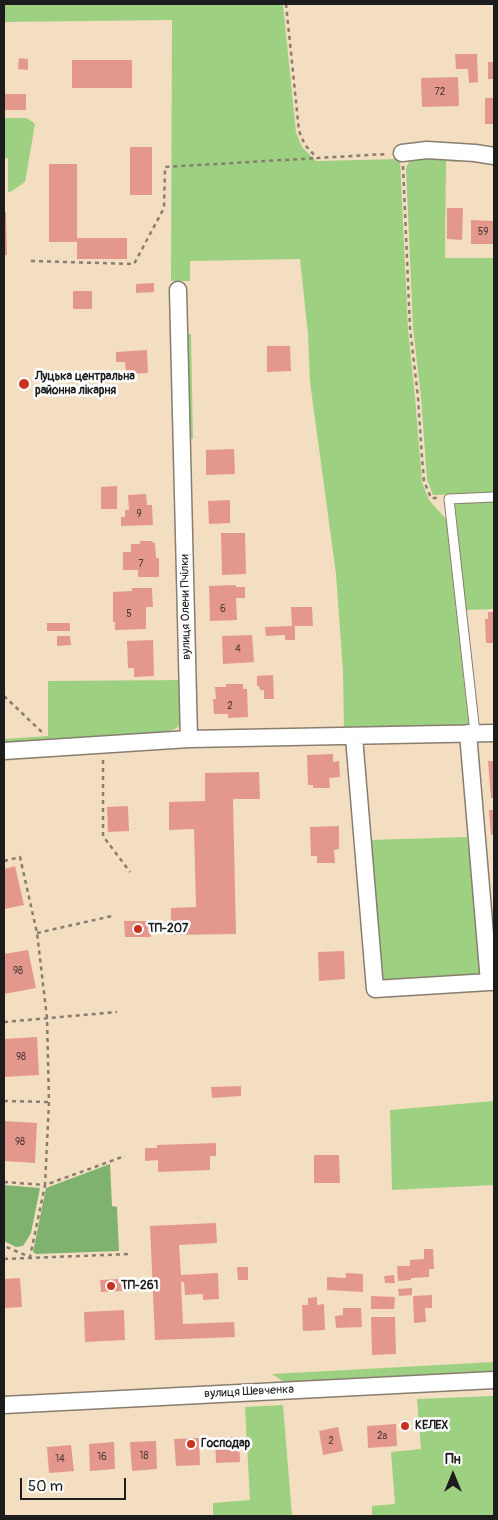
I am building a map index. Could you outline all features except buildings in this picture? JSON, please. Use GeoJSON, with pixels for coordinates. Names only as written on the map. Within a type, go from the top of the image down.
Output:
{"type":"FeatureCollection","features":[{"type":"Feature","properties":{"kind":"street"},"geometry":{"type":"LineString","coordinates":[[402,153],[427,150],[494,156]]}},
{"type":"Feature","properties":{"kind":"street","name":"вулиця Олени Пчілки"},"geometry":{"type":"LineString","coordinates":[[178,290],[189,739]]}},
{"type":"Feature","properties":{"kind":"street"},"geometry":{"type":"LineString","coordinates":[[4,751],[189,739],[354,737],[494,732]]}},
{"type":"Feature","properties":{"kind":"street"},"geometry":{"type":"LineString","coordinates":[[354,737],[375,989],[492,982],[471,733]]}},
{"type":"Feature","properties":{"kind":"street","name":"вулиця Шевченка"},"geometry":{"type":"LineString","coordinates":[[4,1405],[494,1380]]}},
{"type":"Feature","properties":{"kind":"lane"},"geometry":{"type":"LineString","coordinates":[[471,733],[449,499],[494,497]]}},
{"type":"Feature","properties":{"kind":"path"},"geometry":{"type":"LineString","coordinates":[[286,4],[299,131],[305,145],[318,158]]}},
{"type":"Feature","properties":{"kind":"path"},"geometry":{"type":"LineString","coordinates":[[31,261],[134,264],[164,208],[165,166],[402,153],[410,328],[418,397],[424,481],[431,498],[449,499]]}},
{"type":"Feature","properties":{"kind":"path"},"geometry":{"type":"LineString","coordinates":[[4,696],[39,730],[68,748]]}},
{"type":"Feature","properties":{"kind":"path"},"geometry":{"type":"LineString","coordinates":[[103,745],[103,836],[130,872]]}},
{"type":"Feature","properties":{"kind":"path"},"geometry":{"type":"LineString","coordinates":[[4,861],[20,857],[37,933],[47,1018],[50,1102],[44,1185],[30,1258]]}},
{"type":"Feature","properties":{"kind":"path"},"geometry":{"type":"LineString","coordinates":[[37,933],[112,916]]}},
{"type":"Feature","properties":{"kind":"path"},"geometry":{"type":"LineString","coordinates":[[4,1022],[117,1012]]}},
{"type":"Feature","properties":{"kind":"path"},"geometry":{"type":"LineString","coordinates":[[4,1101],[50,1102]]}},
{"type":"Feature","properties":{"kind":"path"},"geometry":{"type":"LineString","coordinates":[[4,1182],[44,1185],[125,1156]]}},
{"type":"Feature","properties":{"kind":"path"},"geometry":{"type":"LineString","coordinates":[[4,1246],[30,1258]]}},
{"type":"Feature","properties":{"kind":"path"},"geometry":{"type":"LineString","coordinates":[[4,1259],[130,1254]]}},
{"type":"Feature","properties":{"kind":"green space"},"geometry":{"type":"Polygon","coordinates":[[[4,4],[283,4],[296,132],[302,147],[316,161],[400,159],[408,329],[422,482],[429,500],[446,519],[469,728],[344,731],[343,671],[336,574],[310,382],[308,334],[300,259],[190,261],[190,281],[171,281],[172,20],[4,22],[4,4]]]}},
{"type":"Feature","properties":{"kind":"green space"},"geometry":{"type":"Polygon","coordinates":[[[4,118],[27,118],[35,124],[25,182],[10,192],[8,192],[8,158],[4,158],[4,118]]]}},
{"type":"Feature","properties":{"kind":"green space"},"geometry":{"type":"Polygon","coordinates":[[[417,156],[458,156],[458,162],[446,161],[445,258],[494,258],[494,493],[433,495],[427,480],[421,397],[413,328],[406,168],[409,162],[417,156]]]}},
{"type":"Feature","properties":{"kind":"green space"},"geometry":{"type":"Polygon","coordinates":[[[182,334],[191,334],[193,439],[185,439],[182,334]]]}},
{"type":"Feature","properties":{"kind":"green space"},"geometry":{"type":"Polygon","coordinates":[[[494,502],[494,609],[466,610],[455,503],[494,502]]]}},
{"type":"Feature","properties":{"kind":"green space"},"geometry":{"type":"Polygon","coordinates":[[[183,680],[181,722],[177,728],[166,732],[4,747],[4,739],[48,736],[48,681],[183,680]]]}},
{"type":"Feature","properties":{"kind":"green space"},"geometry":{"type":"Polygon","coordinates":[[[467,837],[484,977],[381,983],[370,840],[467,837]]]}},
{"type":"Feature","properties":{"kind":"green space"},"geometry":{"type":"Polygon","coordinates":[[[494,1101],[494,1185],[392,1190],[390,1110],[494,1101]]]}},
{"type":"Feature","properties":{"kind":"green space"},"geometry":{"type":"Polygon","coordinates":[[[110,1164],[112,1206],[117,1207],[119,1251],[36,1254],[33,1252],[46,1188],[110,1164]]]}},
{"type":"Feature","properties":{"kind":"green space"},"geometry":{"type":"Polygon","coordinates":[[[4,1185],[40,1188],[31,1233],[23,1246],[16,1247],[4,1241],[4,1185]]]}},
{"type":"Feature","properties":{"kind":"green space"},"geometry":{"type":"Polygon","coordinates":[[[494,1362],[494,1371],[284,1382],[272,1374],[494,1362]]]}},
{"type":"Feature","properties":{"kind":"green space"},"geometry":{"type":"Polygon","coordinates":[[[494,1396],[494,1516],[372,1516],[372,1506],[395,1504],[391,1452],[421,1449],[417,1399],[494,1396]]]}},
{"type":"Feature","properties":{"kind":"green space"},"geometry":{"type":"Polygon","coordinates":[[[283,1405],[292,1516],[213,1516],[213,1503],[250,1500],[245,1407],[283,1405]]]}},
{"type":"Feature","properties":{"kind":"place","name":"Луцька центральна районна лікарня"},"geometry":{"type":"Point","coordinates":[24,384]}},
{"type":"Feature","properties":{"kind":"place","name":"ТП-207"},"geometry":{"type":"Point","coordinates":[138,929]}},
{"type":"Feature","properties":{"kind":"place","name":"ТП-261"},"geometry":{"type":"Point","coordinates":[111,1286]}},
{"type":"Feature","properties":{"kind":"place","name":"КЕЛЕХ"},"geometry":{"type":"Point","coordinates":[405,1426]}},
{"type":"Feature","properties":{"kind":"place","name":"Господар"},"geometry":{"type":"Point","coordinates":[191,1444]}}]}
